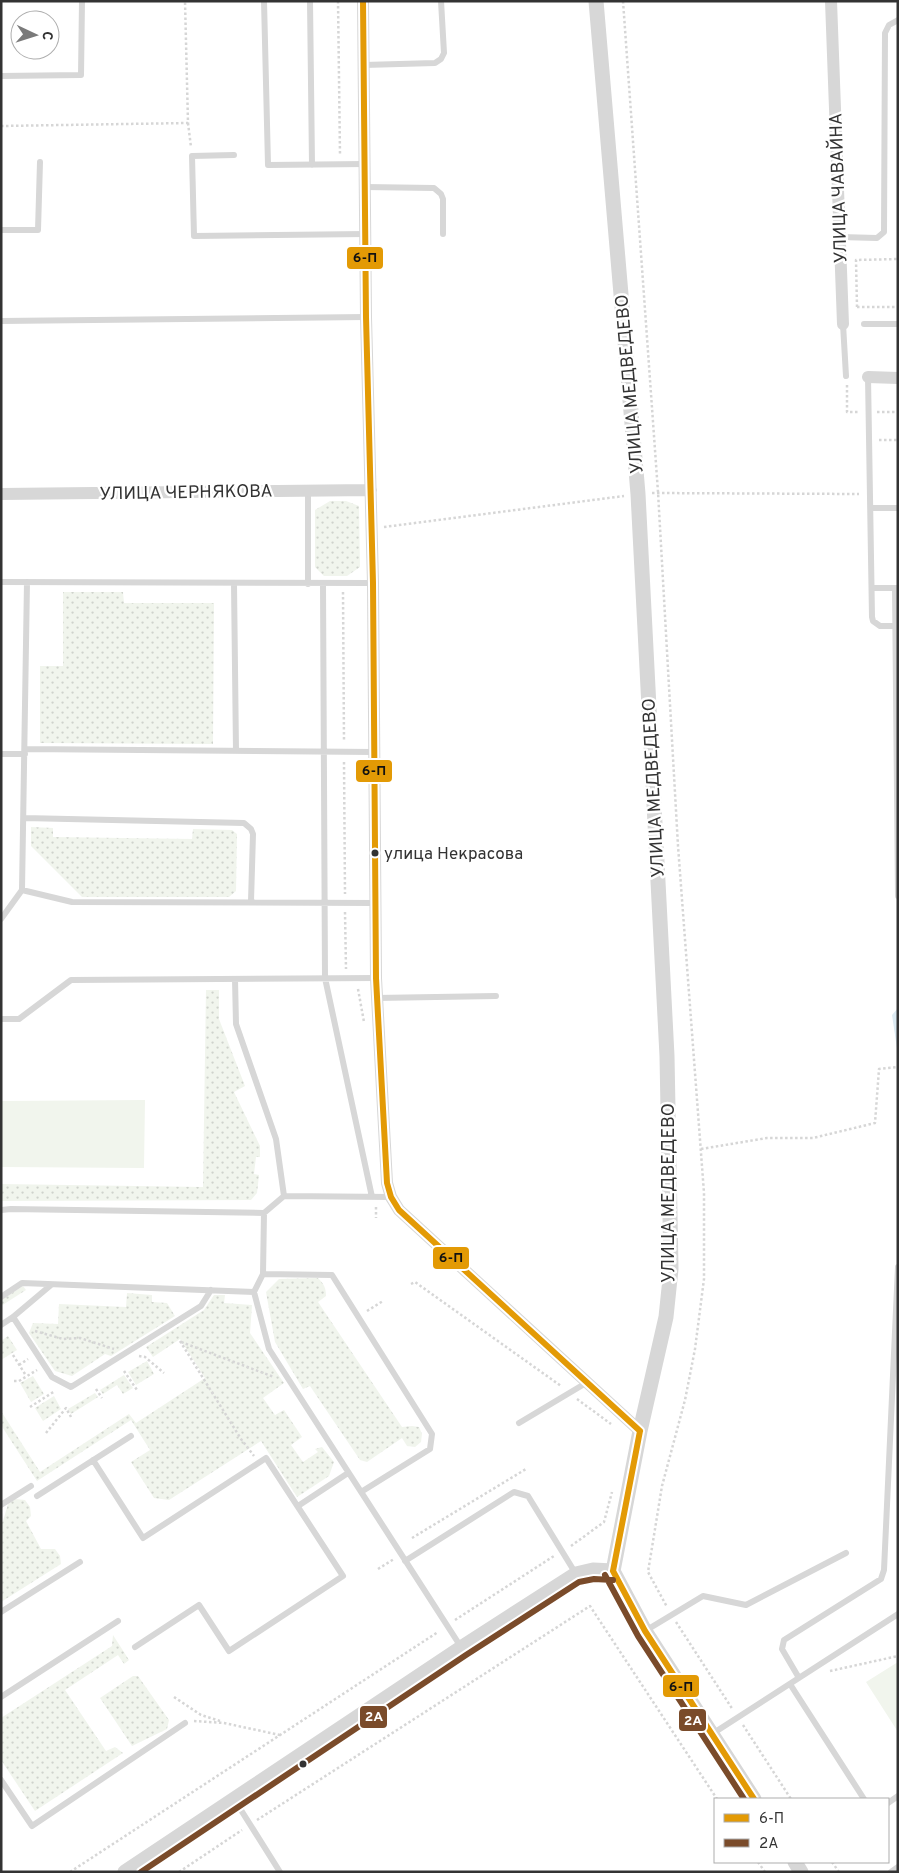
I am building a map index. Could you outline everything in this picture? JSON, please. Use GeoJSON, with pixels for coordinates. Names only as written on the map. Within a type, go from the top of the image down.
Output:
{"type":"FeatureCollection","features":[{"type":"Feature","properties":{"kind":"street"},"geometry":{"type":"LineString","coordinates":[[363,1],[366,317],[373,583],[376,998],[387,1183],[391,1197],[399,1210],[640,1431]]}},
{"type":"Feature","properties":{"kind":"street","name":"УЛИЦА МЕДВЕДЕВО"},"geometry":{"type":"LineString","coordinates":[[596,1],[638,494],[667,1056],[671,1269],[666,1317],[640,1431],[613,1571]]}},
{"type":"Feature","properties":{"kind":"street","name":"УЛИЦА ЧАВАЙНА"},"geometry":{"type":"LineString","coordinates":[[831,1],[843,324]]}},
{"type":"Feature","properties":{"kind":"street"},"geometry":{"type":"LineString","coordinates":[[868,377],[898,378]]}},
{"type":"Feature","properties":{"kind":"street","name":"УЛИЦА ЧЕРНЯКОВА"},"geometry":{"type":"LineString","coordinates":[[1,494],[371,490]]}},
{"type":"Feature","properties":{"kind":"street"},"geometry":{"type":"LineString","coordinates":[[124,1872],[461,1648],[576,1574],[593,1570],[613,1571],[645,1631],[753,1798]]}},
{"type":"Feature","properties":{"kind":"lane"},"geometry":{"type":"LineString","coordinates":[[1,76],[81,75],[82,1]]}},
{"type":"Feature","properties":{"kind":"lane"},"geometry":{"type":"LineString","coordinates":[[264,1],[268,165],[365,164]]}},
{"type":"Feature","properties":{"kind":"lane"},"geometry":{"type":"LineString","coordinates":[[310,1],[312,164]]}},
{"type":"Feature","properties":{"kind":"lane"},"geometry":{"type":"LineString","coordinates":[[364,65],[435,63],[441,59],[444,53],[441,1]]}},
{"type":"Feature","properties":{"kind":"lane"},"geometry":{"type":"LineString","coordinates":[[840,237],[877,238],[884,232],[885,33],[889,25],[898,20]]}},
{"type":"Feature","properties":{"kind":"lane"},"geometry":{"type":"LineString","coordinates":[[234,155],[192,156],[194,236],[366,234]]}},
{"type":"Feature","properties":{"kind":"lane"},"geometry":{"type":"LineString","coordinates":[[1,230],[38,230],[40,162]]}},
{"type":"Feature","properties":{"kind":"lane"},"geometry":{"type":"LineString","coordinates":[[365,187],[429,186],[434,188],[441,194],[443,199],[444,234]]}},
{"type":"Feature","properties":{"kind":"lane"},"geometry":{"type":"LineString","coordinates":[[1,321],[366,317]]}},
{"type":"Feature","properties":{"kind":"lane","name":"УЛИЦА ЧАВАЙНА"},"geometry":{"type":"LineString","coordinates":[[843,324],[846,376]]}},
{"type":"Feature","properties":{"kind":"lane"},"geometry":{"type":"LineString","coordinates":[[864,324],[898,324]]}},
{"type":"Feature","properties":{"kind":"lane"},"geometry":{"type":"LineString","coordinates":[[868,377],[873,621],[880,626],[896,626]]}},
{"type":"Feature","properties":{"kind":"lane"},"geometry":{"type":"LineString","coordinates":[[308,491],[308,584]]}},
{"type":"Feature","properties":{"kind":"lane"},"geometry":{"type":"LineString","coordinates":[[871,508],[898,508]]}},
{"type":"Feature","properties":{"kind":"lane"},"geometry":{"type":"LineString","coordinates":[[1,582],[373,583]]}},
{"type":"Feature","properties":{"kind":"lane"},"geometry":{"type":"LineString","coordinates":[[1,919],[22,890],[27,582]]}},
{"type":"Feature","properties":{"kind":"lane"},"geometry":{"type":"LineString","coordinates":[[234,584],[236,751]]}},
{"type":"Feature","properties":{"kind":"lane"},"geometry":{"type":"LineString","coordinates":[[323,584],[325,978],[372,1197]]}},
{"type":"Feature","properties":{"kind":"lane"},"geometry":{"type":"LineString","coordinates":[[873,588],[896,588],[898,896]]}},
{"type":"Feature","properties":{"kind":"lane"},"geometry":{"type":"LineString","coordinates":[[1,754],[25,751],[374,752]]}},
{"type":"Feature","properties":{"kind":"lane"},"geometry":{"type":"LineString","coordinates":[[24,818],[244,823],[251,829],[253,834],[252,902]]}},
{"type":"Feature","properties":{"kind":"lane"},"geometry":{"type":"LineString","coordinates":[[22,890],[72,902],[375,903]]}},
{"type":"Feature","properties":{"kind":"lane"},"geometry":{"type":"LineString","coordinates":[[1,1019],[19,1019],[71,980],[376,978]]}},
{"type":"Feature","properties":{"kind":"lane"},"geometry":{"type":"LineString","coordinates":[[235,979],[236,1024],[276,1139],[284,1196]]}},
{"type":"Feature","properties":{"kind":"lane"},"geometry":{"type":"LineString","coordinates":[[376,998],[496,996]]}},
{"type":"Feature","properties":{"kind":"lane"},"geometry":{"type":"LineString","coordinates":[[1,1210],[11,1208],[264,1213],[284,1196],[391,1197]]}},
{"type":"Feature","properties":{"kind":"lane"},"geometry":{"type":"LineString","coordinates":[[264,1213],[262,1274],[254,1292],[269,1349],[461,1648]]}},
{"type":"Feature","properties":{"kind":"lane"},"geometry":{"type":"LineString","coordinates":[[799,1678],[782,1649],[784,1640],[881,1579],[884,1570],[898,1267]]}},
{"type":"Feature","properties":{"kind":"lane"},"geometry":{"type":"LineString","coordinates":[[262,1274],[332,1275],[432,1434],[430,1449],[361,1492]]}},
{"type":"Feature","properties":{"kind":"lane"},"geometry":{"type":"LineString","coordinates":[[1,1296],[22,1284],[254,1292]]}},
{"type":"Feature","properties":{"kind":"lane"},"geometry":{"type":"LineString","coordinates":[[1,1325],[51,1285]]}},
{"type":"Feature","properties":{"kind":"lane"},"geometry":{"type":"LineString","coordinates":[[13,1317],[52,1377],[71,1387],[201,1306],[211,1290]]}},
{"type":"Feature","properties":{"kind":"lane"},"geometry":{"type":"LineString","coordinates":[[519,1423],[586,1383]]}},
{"type":"Feature","properties":{"kind":"lane"},"geometry":{"type":"LineString","coordinates":[[37,1496],[131,1436]]}},
{"type":"Feature","properties":{"kind":"lane"},"geometry":{"type":"LineString","coordinates":[[93,1460],[143,1538],[266,1458],[344,1576],[229,1651],[199,1605],[135,1647]]}},
{"type":"Feature","properties":{"kind":"lane"},"geometry":{"type":"LineString","coordinates":[[298,1506],[348,1473]]}},
{"type":"Feature","properties":{"kind":"lane"},"geometry":{"type":"LineString","coordinates":[[1,1505],[30,1486]]}},
{"type":"Feature","properties":{"kind":"lane"},"geometry":{"type":"LineString","coordinates":[[405,1561],[514,1492],[528,1496],[576,1574]]}},
{"type":"Feature","properties":{"kind":"lane"},"geometry":{"type":"LineString","coordinates":[[645,1631],[703,1596],[746,1605],[846,1553]]}},
{"type":"Feature","properties":{"kind":"lane"},"geometry":{"type":"LineString","coordinates":[[1,1612],[80,1562]]}},
{"type":"Feature","properties":{"kind":"lane"},"geometry":{"type":"LineString","coordinates":[[712,1734],[898,1614]]}},
{"type":"Feature","properties":{"kind":"lane"},"geometry":{"type":"LineString","coordinates":[[1,1697],[118,1621]]}},
{"type":"Feature","properties":{"kind":"lane"},"geometry":{"type":"LineString","coordinates":[[790,1684],[863,1798]]}},
{"type":"Feature","properties":{"kind":"lane"},"geometry":{"type":"LineString","coordinates":[[1,1780],[32,1826],[187,1722]]}},
{"type":"Feature","properties":{"kind":"lane"},"geometry":{"type":"LineString","coordinates":[[234,1799],[280,1872]]}},
{"type":"Feature","properties":{"kind":"lane"},"geometry":{"type":"LineString","coordinates":[[891,1872],[898,1867]]}},
{"type":"Feature","properties":{"kind":"path"},"geometry":{"type":"LineString","coordinates":[[185,1],[188,123],[192,156]]}},
{"type":"Feature","properties":{"kind":"path"},"geometry":{"type":"LineString","coordinates":[[338,1],[340,164]]}},
{"type":"Feature","properties":{"kind":"path"},"geometry":{"type":"LineString","coordinates":[[1,126],[188,123]]}},
{"type":"Feature","properties":{"kind":"path"},"geometry":{"type":"LineString","coordinates":[[857,307],[856,260],[898,259]]}},
{"type":"Feature","properties":{"kind":"path"},"geometry":{"type":"LineString","coordinates":[[843,306],[898,307]]}},
{"type":"Feature","properties":{"kind":"path"},"geometry":{"type":"LineString","coordinates":[[846,376],[848,412],[898,412]]}},
{"type":"Feature","properties":{"kind":"path"},"geometry":{"type":"LineString","coordinates":[[870,440],[898,440]]}},
{"type":"Feature","properties":{"kind":"path"},"geometry":{"type":"LineString","coordinates":[[372,528],[658,492],[871,494]]}},
{"type":"Feature","properties":{"kind":"path"},"geometry":{"type":"LineString","coordinates":[[701,1149],[766,1138],[813,1138],[875,1123],[879,1069],[898,1067]]}},
{"type":"Feature","properties":{"kind":"path"},"geometry":{"type":"LineString","coordinates":[[411,1284],[414,1282],[613,1426]]}},
{"type":"Feature","properties":{"kind":"path"},"geometry":{"type":"LineString","coordinates":[[358,1316],[383,1301]]}},
{"type":"Feature","properties":{"kind":"path"},"geometry":{"type":"LineString","coordinates":[[30,1330],[63,1339],[80,1338],[125,1353]]}},
{"type":"Feature","properties":{"kind":"path"},"geometry":{"type":"LineString","coordinates":[[260,1462],[241,1439],[180,1341],[291,1384]]}},
{"type":"Feature","properties":{"kind":"path"},"geometry":{"type":"LineString","coordinates":[[13,1355],[25,1374]]}},
{"type":"Feature","properties":{"kind":"path"},"geometry":{"type":"LineString","coordinates":[[19,1365],[32,1357]]}},
{"type":"Feature","properties":{"kind":"path"},"geometry":{"type":"LineString","coordinates":[[145,1357],[164,1373]]}},
{"type":"Feature","properties":{"kind":"path"},"geometry":{"type":"LineString","coordinates":[[14,1381],[19,1381],[40,1368]]}},
{"type":"Feature","properties":{"kind":"path"},"geometry":{"type":"LineString","coordinates":[[124,1371],[137,1390]]}},
{"type":"Feature","properties":{"kind":"path"},"geometry":{"type":"LineString","coordinates":[[96,1389],[102,1398]]}},
{"type":"Feature","properties":{"kind":"path"},"geometry":{"type":"LineString","coordinates":[[30,1407],[55,1392]]}},
{"type":"Feature","properties":{"kind":"path"},"geometry":{"type":"LineString","coordinates":[[46,1433],[66,1408],[72,1417]]}},
{"type":"Feature","properties":{"kind":"path"},"geometry":{"type":"LineString","coordinates":[[412,1538],[526,1468]]}},
{"type":"Feature","properties":{"kind":"path"},"geometry":{"type":"LineString","coordinates":[[572,1545],[604,1522],[614,1484]]}},
{"type":"Feature","properties":{"kind":"path"},"geometry":{"type":"LineString","coordinates":[[70,1872],[562,1551]]}},
{"type":"Feature","properties":{"kind":"path"},"geometry":{"type":"LineString","coordinates":[[378,1569],[401,1554]]}},
{"type":"Feature","properties":{"kind":"path"},"geometry":{"type":"LineString","coordinates":[[648,1572],[671,1615],[790,1798]]}},
{"type":"Feature","properties":{"kind":"path"},"geometry":{"type":"LineString","coordinates":[[179,1872],[250,1824],[590,1606],[716,1798]]}},
{"type":"Feature","properties":{"kind":"path"},"geometry":{"type":"LineString","coordinates":[[826,1672],[898,1656]]}},
{"type":"Feature","properties":{"kind":"path"},"geometry":{"type":"LineString","coordinates":[[174,1697],[201,1715],[280,1735]]}},
{"type":"Feature","properties":{"kind":"path"},"geometry":{"type":"LineString","coordinates":[[187,1722],[224,1722]]}},
{"type":"Feature","properties":{"kind":"shaded area"},"geometry":{"type":"Polygon","coordinates":[[[330,501],[346,501],[359,506],[360,567],[347,576],[324,576],[315,567],[315,510],[330,501]]]}},
{"type":"Feature","properties":{"kind":"shaded area"},"geometry":{"type":"Polygon","coordinates":[[[63,592],[123,592],[124,603],[214,603],[213,744],[40,743],[40,666],[63,666],[63,592]]]}},
{"type":"Feature","properties":{"kind":"shaded area"},"geometry":{"type":"Polygon","coordinates":[[[31,827],[53,828],[53,837],[192,839],[193,829],[232,830],[237,834],[236,891],[229,897],[82,897],[31,846],[31,827]]]}},
{"type":"Feature","properties":{"kind":"shaded area"},"geometry":{"type":"Polygon","coordinates":[[[206,990],[219,990],[219,1019],[245,1086],[234,1092],[260,1146],[260,1157],[256,1157],[254,1174],[259,1175],[257,1193],[251,1200],[1,1201],[1,1184],[203,1187],[206,990]]]}},
{"type":"Feature","properties":{"kind":"shaded area"},"geometry":{"type":"Polygon","coordinates":[[[898,1008],[898,1055],[892,1015],[898,1008]]]}},
{"type":"Feature","properties":{"kind":"shaded area"},"geometry":{"type":"Polygon","coordinates":[[[145,1100],[144,1168],[1,1167],[1,1101],[145,1100]]]}},
{"type":"Feature","properties":{"kind":"shaded area"},"geometry":{"type":"Polygon","coordinates":[[[318,1278],[324,1286],[326,1296],[318,1302],[402,1427],[419,1427],[422,1434],[421,1442],[415,1447],[407,1446],[402,1438],[367,1462],[360,1460],[310,1386],[303,1389],[275,1342],[266,1292],[279,1279],[318,1278]]]}},
{"type":"Feature","properties":{"kind":"shaded area"},"geometry":{"type":"Polygon","coordinates":[[[23,1286],[26,1290],[1,1306],[1,1300],[23,1286]]]}},
{"type":"Feature","properties":{"kind":"shaded area"},"geometry":{"type":"Polygon","coordinates":[[[127,1293],[152,1295],[152,1302],[167,1303],[175,1316],[111,1356],[105,1354],[72,1376],[55,1371],[29,1333],[33,1323],[58,1324],[59,1304],[126,1307],[127,1293]]]}},
{"type":"Feature","properties":{"kind":"shaded area"},"geometry":{"type":"Polygon","coordinates":[[[214,1295],[225,1295],[224,1303],[252,1305],[250,1333],[284,1383],[263,1398],[275,1415],[284,1410],[302,1437],[291,1445],[303,1462],[318,1452],[315,1449],[322,1447],[334,1462],[329,1476],[297,1497],[261,1441],[169,1500],[154,1498],[131,1462],[150,1450],[131,1420],[37,1481],[1,1425],[1,1411],[40,1472],[129,1414],[136,1423],[205,1378],[180,1339],[153,1357],[146,1347],[204,1310],[214,1295]]]}},
{"type":"Feature","properties":{"kind":"shaded area"},"geometry":{"type":"Polygon","coordinates":[[[8,1336],[17,1350],[1,1360],[1,1341],[8,1336]]]}},
{"type":"Feature","properties":{"kind":"shaded area"},"geometry":{"type":"Polygon","coordinates":[[[147,1361],[154,1374],[136,1385],[128,1372],[147,1361]]]}},
{"type":"Feature","properties":{"kind":"shaded area"},"geometry":{"type":"Polygon","coordinates":[[[124,1375],[133,1388],[123,1394],[117,1385],[103,1394],[100,1390],[124,1375]]]}},
{"type":"Feature","properties":{"kind":"shaded area"},"geometry":{"type":"Polygon","coordinates":[[[33,1376],[44,1394],[31,1402],[20,1383],[33,1376]]]}},
{"type":"Feature","properties":{"kind":"shaded area"},"geometry":{"type":"Polygon","coordinates":[[[95,1393],[98,1397],[71,1414],[68,1409],[95,1393]]]}},
{"type":"Feature","properties":{"kind":"shaded area"},"geometry":{"type":"Polygon","coordinates":[[[54,1396],[61,1409],[43,1421],[35,1408],[54,1396]]]}},
{"type":"Feature","properties":{"kind":"shaded area"},"geometry":{"type":"Polygon","coordinates":[[[15,1499],[25,1500],[30,1507],[31,1516],[26,1521],[41,1549],[55,1549],[60,1556],[61,1564],[1,1602],[1,1523],[8,1504],[15,1499]]]}},
{"type":"Feature","properties":{"kind":"shaded area"},"geometry":{"type":"Polygon","coordinates":[[[113,1635],[129,1660],[124,1664],[118,1655],[65,1690],[106,1751],[115,1747],[123,1753],[35,1811],[1,1760],[1,1718],[112,1646],[113,1635]]]}},
{"type":"Feature","properties":{"kind":"shaded area"},"geometry":{"type":"Polygon","coordinates":[[[898,1662],[898,1732],[866,1682],[898,1662]]]}},
{"type":"Feature","properties":{"kind":"shaded area"},"geometry":{"type":"Polygon","coordinates":[[[133,1676],[138,1676],[169,1720],[167,1729],[132,1746],[100,1698],[133,1676]]]}},
{"type":"Feature","properties":{"kind":"transit line","name":"6-П"},"geometry":{"type":"LineString","coordinates":[[363,1],[366,317],[373,583],[376,978],[387,1183],[391,1197],[399,1210],[640,1431]]}},
{"type":"Feature","properties":{"kind":"transit line","name":"6-П"},"geometry":{"type":"LineString","coordinates":[[613,1571],[640,1431]]}},
{"type":"Feature","properties":{"kind":"transit line","name":"6-П"},"geometry":{"type":"LineString","coordinates":[[613,1571],[645,1631],[753,1798]]}},
{"type":"Feature","properties":{"kind":"transit line","name":"2А"},"geometry":{"type":"LineString","coordinates":[[605,1575],[638,1636],[743,1798]]}},
{"type":"Feature","properties":{"kind":"transit line","name":"2А"},"geometry":{"type":"LineString","coordinates":[[141,1872],[466,1655],[579,1582],[594,1579],[613,1580]]}},
{"type":"Feature","properties":{"kind":"place","name":"улица Некрасова"},"geometry":{"type":"Point","coordinates":[375,853]}}]}
